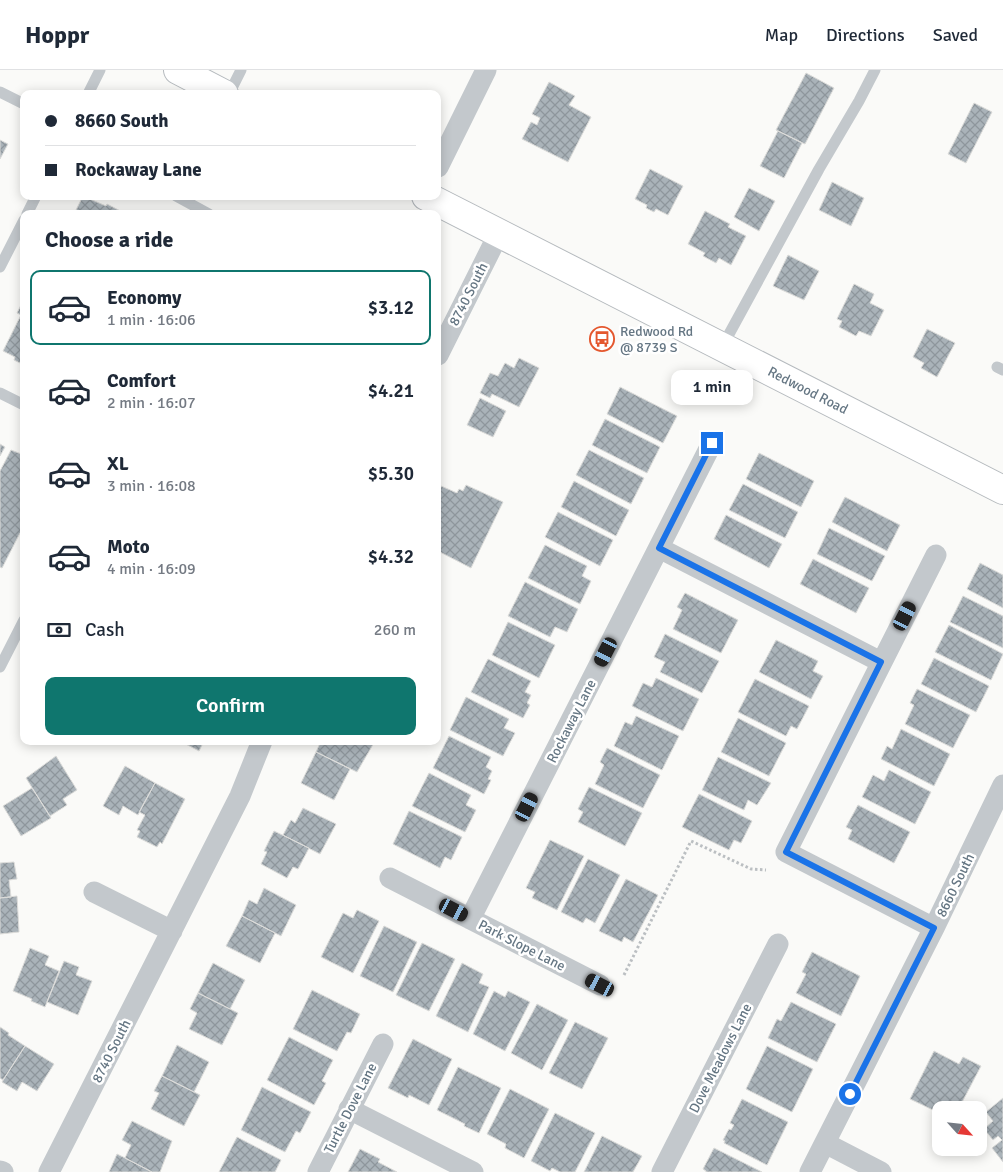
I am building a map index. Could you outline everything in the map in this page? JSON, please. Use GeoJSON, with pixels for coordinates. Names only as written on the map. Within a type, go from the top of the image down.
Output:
{"type":"FeatureCollection","features":[{"type":"Feature","properties":{"kind":"main road"},"geometry":{"type":"LineString","coordinates":[[178,70],[216,90]]}},
{"type":"Feature","properties":{"kind":"main road","name":"Redwood Road"},"geometry":{"type":"LineString","coordinates":[[434,200],[1003,490]]}},
{"type":"Feature","properties":{"kind":"street"},"geometry":{"type":"LineString","coordinates":[[441,160],[486,70]]}},
{"type":"Feature","properties":{"kind":"street","name":"8740 South"},"geometry":{"type":"LineString","coordinates":[[441,349],[499,233]]}},
{"type":"Feature","properties":{"kind":"street","name":"Rockaway Lane"},"geometry":{"type":"LineString","coordinates":[[470,919],[712,443]]}},
{"type":"Feature","properties":{"kind":"street"},"geometry":{"type":"LineString","coordinates":[[659,548],[881,662]]}},
{"type":"Feature","properties":{"kind":"street"},"geometry":{"type":"LineString","coordinates":[[934,928],[786,852],[936,555]]}},
{"type":"Feature","properties":{"kind":"street","name":"8740 South"},"geometry":{"type":"LineString","coordinates":[[49,1172],[240,796],[260,745]]}},
{"type":"Feature","properties":{"kind":"street","name":"8660 South"},"geometry":{"type":"LineString","coordinates":[[810,1172],[934,928],[1003,785]]}},
{"type":"Feature","properties":{"kind":"street","name":"Park Slope Lane"},"geometry":{"type":"LineString","coordinates":[[390,878],[600,985]]}},
{"type":"Feature","properties":{"kind":"street"},"geometry":{"type":"LineString","coordinates":[[94,892],[172,931]]}},
{"type":"Feature","properties":{"kind":"street","name":"Dove Meadows Lane"},"geometry":{"type":"LineString","coordinates":[[662,1172],[778,944]]}},
{"type":"Feature","properties":{"kind":"street","name":"Turtle Dove Lane"},"geometry":{"type":"LineString","coordinates":[[318,1172],[383,1044]]}},
{"type":"Feature","properties":{"kind":"street"},"geometry":{"type":"LineString","coordinates":[[349,1109],[473,1172]]}},
{"type":"Feature","properties":{"kind":"street"},"geometry":{"type":"LineString","coordinates":[[825,1144],[881,1172]]}},
{"type":"Feature","properties":{"kind":"lane"},"geometry":{"type":"LineString","coordinates":[[90,90],[100,70]]}},
{"type":"Feature","properties":{"kind":"lane"},"geometry":{"type":"LineString","coordinates":[[231,90],[241,70]]}},
{"type":"Feature","properties":{"kind":"lane"},"geometry":{"type":"LineString","coordinates":[[722,347],[875,70]]}},
{"type":"Feature","properties":{"kind":"lane"},"geometry":{"type":"LineString","coordinates":[[0,92],[20,102]]}},
{"type":"Feature","properties":{"kind":"lane"},"geometry":{"type":"LineString","coordinates":[[183,200],[202,210]]}},
{"type":"Feature","properties":{"kind":"lane"},"geometry":{"type":"LineString","coordinates":[[0,267],[20,228]]}},
{"type":"Feature","properties":{"kind":"lane"},"geometry":{"type":"LineString","coordinates":[[0,393],[20,403]]}},
{"type":"Feature","properties":{"kind":"lane"},"geometry":{"type":"LineString","coordinates":[[0,667],[20,628]]}},
{"type":"Feature","properties":{"kind":"path"},"geometry":{"type":"LineString","coordinates":[[624,975],[691,841],[751,869],[766,870]]}},
{"type":"Feature","properties":{"kind":"building"},"geometry":{"type":"Polygon","coordinates":[[[806,73],[834,88],[805,144],[776,130],[806,73]]]}},
{"type":"Feature","properties":{"kind":"building"},"geometry":{"type":"Polygon","coordinates":[[[549,82],[575,96],[569,105],[591,117],[568,162],[522,139],[531,122],[537,125],[540,118],[532,114],[549,82]]]}},
{"type":"Feature","properties":{"kind":"building"},"geometry":{"type":"Polygon","coordinates":[[[974,103],[992,112],[966,163],[948,154],[974,103]]]}},
{"type":"Feature","properties":{"kind":"building"},"geometry":{"type":"Polygon","coordinates":[[[778,131],[802,143],[784,178],[760,166],[778,131]]]}},
{"type":"Feature","properties":{"kind":"building"},"geometry":{"type":"Polygon","coordinates":[[[0,140],[8,144],[0,159],[0,140]]]}},
{"type":"Feature","properties":{"kind":"building"},"geometry":{"type":"Polygon","coordinates":[[[650,169],[683,186],[668,215],[656,209],[654,212],[646,208],[647,205],[635,199],[650,169]]]}},
{"type":"Feature","properties":{"kind":"building"},"geometry":{"type":"Polygon","coordinates":[[[832,182],[864,198],[851,226],[819,210],[832,182]]]}},
{"type":"Feature","properties":{"kind":"building"},"geometry":{"type":"Polygon","coordinates":[[[749,188],[775,201],[759,231],[734,217],[749,188]]]}},
{"type":"Feature","properties":{"kind":"building"},"geometry":{"type":"Polygon","coordinates":[[[81,200],[92,200],[106,206],[107,204],[118,210],[76,210],[81,200]]]}},
{"type":"Feature","properties":{"kind":"building"},"geometry":{"type":"Polygon","coordinates":[[[705,211],[730,224],[728,227],[746,236],[731,265],[719,258],[716,263],[703,256],[705,253],[688,244],[705,211]]]}},
{"type":"Feature","properties":{"kind":"building"},"geometry":{"type":"Polygon","coordinates":[[[788,255],[819,271],[804,300],[773,286],[788,255]]]}},
{"type":"Feature","properties":{"kind":"building"},"geometry":{"type":"Polygon","coordinates":[[[854,284],[874,294],[870,303],[884,310],[871,336],[859,331],[856,336],[839,327],[842,321],[837,319],[854,284]]]}},
{"type":"Feature","properties":{"kind":"building"},"geometry":{"type":"Polygon","coordinates":[[[20,317],[20,363],[14,360],[15,357],[3,351],[20,317]]]}},
{"type":"Feature","properties":{"kind":"building"},"geometry":{"type":"Polygon","coordinates":[[[927,329],[955,343],[937,377],[921,368],[924,363],[913,357],[927,329]]]}},
{"type":"Feature","properties":{"kind":"building"},"geometry":{"type":"Polygon","coordinates":[[[519,358],[539,368],[519,407],[492,394],[490,398],[480,393],[490,373],[498,376],[505,363],[514,368],[519,358]]]}},
{"type":"Feature","properties":{"kind":"building"},"geometry":{"type":"Polygon","coordinates":[[[620,387],[677,416],[663,443],[607,414],[620,387]]]}},
{"type":"Feature","properties":{"kind":"building"},"geometry":{"type":"Polygon","coordinates":[[[480,398],[506,411],[493,437],[467,425],[480,398]]]}},
{"type":"Feature","properties":{"kind":"building"},"geometry":{"type":"Polygon","coordinates":[[[605,419],[660,447],[647,473],[592,445],[605,419]]]}},
{"type":"Feature","properties":{"kind":"building"},"geometry":{"type":"Polygon","coordinates":[[[0,444],[5,447],[0,456],[0,444]]]}},
{"type":"Feature","properties":{"kind":"building"},"geometry":{"type":"Polygon","coordinates":[[[11,450],[20,453],[20,533],[2,568],[0,567],[0,471],[11,450]]]}},
{"type":"Feature","properties":{"kind":"building"},"geometry":{"type":"Polygon","coordinates":[[[589,450],[644,478],[631,504],[576,475],[589,450]]]}},
{"type":"Feature","properties":{"kind":"building"},"geometry":{"type":"Polygon","coordinates":[[[759,453],[814,481],[801,507],[746,479],[759,453]]]}},
{"type":"Feature","properties":{"kind":"building"},"geometry":{"type":"Polygon","coordinates":[[[574,481],[629,510],[616,536],[561,507],[574,481]]]}},
{"type":"Feature","properties":{"kind":"building"},"geometry":{"type":"Polygon","coordinates":[[[743,484],[798,512],[785,538],[729,510],[743,484]]]}},
{"type":"Feature","properties":{"kind":"building"},"geometry":{"type":"Polygon","coordinates":[[[466,485],[503,502],[471,568],[441,553],[441,486],[457,493],[459,489],[463,491],[466,485]]]}},
{"type":"Feature","properties":{"kind":"building"},"geometry":{"type":"Polygon","coordinates":[[[845,497],[900,525],[887,551],[832,522],[845,497]]]}},
{"type":"Feature","properties":{"kind":"building"},"geometry":{"type":"Polygon","coordinates":[[[558,512],[613,540],[600,566],[545,537],[558,512]]]}},
{"type":"Feature","properties":{"kind":"building"},"geometry":{"type":"Polygon","coordinates":[[[726,515],[782,544],[769,568],[714,539],[726,515]]]}},
{"type":"Feature","properties":{"kind":"building"},"geometry":{"type":"Polygon","coordinates":[[[829,528],[885,556],[872,581],[817,554],[829,528]]]}},
{"type":"Feature","properties":{"kind":"building"},"geometry":{"type":"Polygon","coordinates":[[[545,545],[587,566],[582,576],[591,581],[580,604],[528,578],[545,545]]]}},
{"type":"Feature","properties":{"kind":"building"},"geometry":{"type":"Polygon","coordinates":[[[813,559],[869,588],[856,613],[800,584],[813,559]]]}},
{"type":"Feature","properties":{"kind":"building"},"geometry":{"type":"Polygon","coordinates":[[[980,563],[1003,575],[1003,608],[967,589],[980,563]]]}},
{"type":"Feature","properties":{"kind":"building"},"geometry":{"type":"Polygon","coordinates":[[[525,582],[578,609],[567,632],[555,627],[550,637],[508,616],[525,582]]]}},
{"type":"Feature","properties":{"kind":"building"},"geometry":{"type":"Polygon","coordinates":[[[685,593],[738,620],[721,653],[673,629],[682,610],[677,607],[685,593]]]}},
{"type":"Feature","properties":{"kind":"building"},"geometry":{"type":"Polygon","coordinates":[[[963,596],[1003,616],[1003,648],[950,622],[963,596]]]}},
{"type":"Feature","properties":{"kind":"building"},"geometry":{"type":"Polygon","coordinates":[[[508,622],[555,645],[539,678],[492,655],[508,622]]]}},
{"type":"Feature","properties":{"kind":"building"},"geometry":{"type":"Polygon","coordinates":[[[949,625],[1003,654],[991,680],[935,652],[949,625]]]}},
{"type":"Feature","properties":{"kind":"building"},"geometry":{"type":"Polygon","coordinates":[[[665,634],[719,661],[702,693],[660,672],[665,662],[654,657],[665,634]]]}},
{"type":"Feature","properties":{"kind":"building"},"geometry":{"type":"Polygon","coordinates":[[[776,640],[818,661],[813,671],[823,676],[811,699],[759,672],[776,640]]]}},
{"type":"Feature","properties":{"kind":"building"},"geometry":{"type":"Polygon","coordinates":[[[934,658],[989,686],[976,712],[921,684],[934,658]]]}},
{"type":"Feature","properties":{"kind":"building"},"geometry":{"type":"Polygon","coordinates":[[[488,659],[531,681],[525,692],[531,695],[527,703],[530,705],[523,718],[471,692],[488,659]]]}},
{"type":"Feature","properties":{"kind":"building"},"geometry":{"type":"Polygon","coordinates":[[[656,678],[699,699],[683,731],[632,706],[643,683],[652,687],[656,678]]]}},
{"type":"Feature","properties":{"kind":"building"},"geometry":{"type":"Polygon","coordinates":[[[755,679],[809,706],[797,729],[791,726],[786,736],[738,712],[755,679]]]}},
{"type":"Feature","properties":{"kind":"building"},"geometry":{"type":"Polygon","coordinates":[[[917,689],[970,715],[953,748],[905,724],[914,705],[910,703],[917,689]]]}},
{"type":"Feature","properties":{"kind":"building"},"geometry":{"type":"Polygon","coordinates":[[[466,697],[509,719],[504,728],[515,733],[503,756],[450,730],[466,697]]]}},
{"type":"Feature","properties":{"kind":"building"},"geometry":{"type":"Polygon","coordinates":[[[636,716],[679,736],[662,770],[614,746],[625,722],[632,725],[636,716]]]}},
{"type":"Feature","properties":{"kind":"building"},"geometry":{"type":"Polygon","coordinates":[[[738,718],[786,743],[769,776],[721,752],[738,718]]]}},
{"type":"Feature","properties":{"kind":"building"},"geometry":{"type":"Polygon","coordinates":[[[901,729],[950,754],[934,786],[881,759],[887,746],[892,749],[901,729]]]}},
{"type":"Feature","properties":{"kind":"building"},"geometry":{"type":"Polygon","coordinates":[[[449,736],[491,757],[486,767],[492,771],[488,779],[491,780],[484,794],[433,768],[449,736]]]}},
{"type":"Feature","properties":{"kind":"building"},"geometry":{"type":"Polygon","coordinates":[[[188,745],[202,745],[199,751],[188,745]]]}},
{"type":"Feature","properties":{"kind":"building"},"geometry":{"type":"Polygon","coordinates":[[[319,745],[373,745],[357,772],[316,752],[319,745]]]}},
{"type":"Feature","properties":{"kind":"building"},"geometry":{"type":"Polygon","coordinates":[[[607,748],[660,775],[643,808],[595,784],[604,765],[600,762],[607,748]]]}},
{"type":"Feature","properties":{"kind":"building"},"geometry":{"type":"Polygon","coordinates":[[[316,752],[350,769],[334,800],[301,783],[316,752]]]}},
{"type":"Feature","properties":{"kind":"building"},"geometry":{"type":"Polygon","coordinates":[[[56,756],[77,790],[63,799],[67,805],[50,816],[26,778],[56,756]]]}},
{"type":"Feature","properties":{"kind":"building"},"geometry":{"type":"Polygon","coordinates":[[[718,757],[771,783],[757,805],[748,800],[744,810],[702,790],[718,757]]]}},
{"type":"Feature","properties":{"kind":"building"},"geometry":{"type":"Polygon","coordinates":[[[125,766],[155,783],[138,815],[123,806],[119,815],[103,806],[125,766]]]}},
{"type":"Feature","properties":{"kind":"building"},"geometry":{"type":"Polygon","coordinates":[[[889,770],[931,792],[915,824],[862,797],[873,775],[884,781],[889,770]]]}},
{"type":"Feature","properties":{"kind":"building"},"geometry":{"type":"Polygon","coordinates":[[[429,773],[471,795],[466,805],[476,810],[465,832],[412,806],[429,773]]]}},
{"type":"Feature","properties":{"kind":"building"},"geometry":{"type":"Polygon","coordinates":[[[155,783],[185,799],[162,844],[160,842],[157,847],[137,837],[140,831],[137,830],[145,815],[139,812],[155,783]]]}},
{"type":"Feature","properties":{"kind":"building"},"geometry":{"type":"Polygon","coordinates":[[[589,787],[642,813],[625,846],[578,822],[583,812],[578,809],[589,787]]]}},
{"type":"Feature","properties":{"kind":"building"},"geometry":{"type":"Polygon","coordinates":[[[32,788],[51,818],[21,836],[3,806],[32,788]]]}},
{"type":"Feature","properties":{"kind":"building"},"geometry":{"type":"Polygon","coordinates":[[[699,794],[752,821],[741,843],[734,840],[729,850],[682,827],[699,794]]]}},
{"type":"Feature","properties":{"kind":"building"},"geometry":{"type":"Polygon","coordinates":[[[858,805],[910,832],[894,863],[848,839],[852,830],[846,827],[858,805]]]}},
{"type":"Feature","properties":{"kind":"building"},"geometry":{"type":"Polygon","coordinates":[[[303,808],[336,824],[320,854],[283,835],[291,820],[295,823],[303,808]]]}},
{"type":"Feature","properties":{"kind":"building"},"geometry":{"type":"Polygon","coordinates":[[[409,811],[462,837],[451,860],[445,857],[440,868],[393,844],[409,811]]]}},
{"type":"Feature","properties":{"kind":"building"},"geometry":{"type":"Polygon","coordinates":[[[274,831],[309,848],[298,869],[293,867],[287,878],[261,864],[267,852],[264,851],[274,831]]]}},
{"type":"Feature","properties":{"kind":"building"},"geometry":{"type":"Polygon","coordinates":[[[550,840],[584,856],[557,910],[532,898],[535,892],[526,888],[550,840]]]}},
{"type":"Feature","properties":{"kind":"building"},"geometry":{"type":"Polygon","coordinates":[[[588,859],[620,875],[595,923],[586,918],[583,923],[561,912],[588,859]]]}},
{"type":"Feature","properties":{"kind":"building"},"geometry":{"type":"Polygon","coordinates":[[[14,862],[17,879],[9,880],[11,897],[0,898],[0,863],[14,862]]]}},
{"type":"Feature","properties":{"kind":"building"},"geometry":{"type":"Polygon","coordinates":[[[626,879],[658,895],[633,942],[624,937],[622,942],[599,931],[626,879]]]}},
{"type":"Feature","properties":{"kind":"building"},"geometry":{"type":"Polygon","coordinates":[[[264,888],[296,905],[281,936],[242,916],[249,900],[257,904],[264,888]]]}},
{"type":"Feature","properties":{"kind":"building"},"geometry":{"type":"Polygon","coordinates":[[[17,896],[19,932],[0,934],[0,898],[17,896]]]}},
{"type":"Feature","properties":{"kind":"building"},"geometry":{"type":"Polygon","coordinates":[[[357,910],[379,921],[353,973],[321,957],[343,913],[353,918],[357,910]]]}},
{"type":"Feature","properties":{"kind":"building"},"geometry":{"type":"Polygon","coordinates":[[[242,916],[275,933],[260,963],[226,946],[242,916]]]}},
{"type":"Feature","properties":{"kind":"building"},"geometry":{"type":"Polygon","coordinates":[[[384,926],[417,942],[393,992],[360,976],[384,926]]]}},
{"type":"Feature","properties":{"kind":"building"},"geometry":{"type":"Polygon","coordinates":[[[422,943],[455,959],[429,1011],[396,995],[422,943]]]}},
{"type":"Feature","properties":{"kind":"building"},"geometry":{"type":"Polygon","coordinates":[[[30,948],[49,956],[45,965],[59,971],[45,1007],[13,991],[30,948]]]}},
{"type":"Feature","properties":{"kind":"building"},"geometry":{"type":"Polygon","coordinates":[[[812,952],[860,976],[841,1016],[796,993],[806,974],[802,972],[812,952]]]}},
{"type":"Feature","properties":{"kind":"building"},"geometry":{"type":"Polygon","coordinates":[[[64,961],[79,967],[76,975],[92,981],[78,1015],[47,1002],[64,961]]]}},
{"type":"Feature","properties":{"kind":"building"},"geometry":{"type":"Polygon","coordinates":[[[213,963],[245,980],[230,1009],[198,993],[213,963]]]}},
{"type":"Feature","properties":{"kind":"building"},"geometry":{"type":"Polygon","coordinates":[[[462,963],[483,974],[479,983],[489,987],[468,1032],[436,1016],[462,963]]]}},
{"type":"Feature","properties":{"kind":"building"},"geometry":{"type":"Polygon","coordinates":[[[312,990],[360,1014],[351,1033],[347,1032],[337,1051],[293,1029],[312,990]]]}},
{"type":"Feature","properties":{"kind":"building"},"geometry":{"type":"Polygon","coordinates":[[[494,991],[505,997],[508,991],[530,1002],[505,1051],[473,1034],[494,991]]]}},
{"type":"Feature","properties":{"kind":"building"},"geometry":{"type":"Polygon","coordinates":[[[198,993],[238,1013],[222,1045],[189,1029],[197,1013],[190,1009],[198,993]]]}},
{"type":"Feature","properties":{"kind":"building"},"geometry":{"type":"Polygon","coordinates":[[[791,1002],[836,1024],[817,1062],[768,1038],[777,1019],[781,1021],[791,1002]]]}},
{"type":"Feature","properties":{"kind":"building"},"geometry":{"type":"Polygon","coordinates":[[[537,1004],[568,1020],[542,1070],[511,1053],[537,1004]]]}},
{"type":"Feature","properties":{"kind":"building"},"geometry":{"type":"Polygon","coordinates":[[[575,1022],[608,1038],[582,1089],[549,1073],[575,1022]]]}},
{"type":"Feature","properties":{"kind":"building"},"geometry":{"type":"Polygon","coordinates":[[[0,1027],[9,1033],[8,1035],[25,1046],[3,1080],[0,1078],[0,1027]]]}},
{"type":"Feature","properties":{"kind":"building"},"geometry":{"type":"Polygon","coordinates":[[[289,1037],[333,1060],[322,1081],[326,1083],[314,1105],[267,1080],[289,1037]]]}},
{"type":"Feature","properties":{"kind":"building"},"geometry":{"type":"Polygon","coordinates":[[[413,1039],[452,1059],[429,1105],[409,1095],[408,1098],[388,1088],[413,1039]]]}},
{"type":"Feature","properties":{"kind":"building"},"geometry":{"type":"Polygon","coordinates":[[[177,1045],[209,1062],[194,1092],[162,1076],[177,1045]]]}},
{"type":"Feature","properties":{"kind":"building"},"geometry":{"type":"Polygon","coordinates":[[[25,1046],[54,1064],[37,1091],[22,1082],[17,1091],[2,1082],[25,1046]]]}},
{"type":"Feature","properties":{"kind":"building"},"geometry":{"type":"Polygon","coordinates":[[[767,1046],[813,1069],[792,1112],[746,1089],[767,1046]]]}},
{"type":"Feature","properties":{"kind":"building"},"geometry":{"type":"Polygon","coordinates":[[[934,1051],[959,1064],[963,1057],[981,1066],[963,1101],[932,1101],[932,1110],[910,1099],[934,1051]]]}},
{"type":"Feature","properties":{"kind":"building"},"geometry":{"type":"Polygon","coordinates":[[[458,1067],[501,1088],[479,1133],[437,1110],[458,1067]]]}},
{"type":"Feature","properties":{"kind":"building"},"geometry":{"type":"Polygon","coordinates":[[[162,1076],[200,1095],[184,1126],[151,1109],[159,1093],[154,1091],[162,1076]]]}},
{"type":"Feature","properties":{"kind":"building"},"geometry":{"type":"Polygon","coordinates":[[[262,1087],[311,1112],[300,1133],[296,1131],[285,1152],[241,1130],[262,1087]]]}},
{"type":"Feature","properties":{"kind":"building"},"geometry":{"type":"Polygon","coordinates":[[[510,1089],[549,1109],[524,1158],[505,1148],[506,1144],[487,1134],[510,1089]]]}},
{"type":"Feature","properties":{"kind":"building"},"geometry":{"type":"Polygon","coordinates":[[[1003,1098],[1003,1162],[992,1148],[1002,1140],[998,1136],[993,1140],[988,1134],[988,1125],[993,1121],[988,1115],[988,1110],[1003,1098]]]}},
{"type":"Feature","properties":{"kind":"building"},"geometry":{"type":"Polygon","coordinates":[[[742,1099],[788,1122],[767,1165],[724,1143],[725,1141],[723,1140],[729,1129],[731,1130],[734,1125],[730,1123],[742,1099]]]}},
{"type":"Feature","properties":{"kind":"building"},"geometry":{"type":"Polygon","coordinates":[[[555,1113],[595,1133],[575,1172],[560,1172],[552,1168],[550,1171],[531,1161],[555,1113]]]}},
{"type":"Feature","properties":{"kind":"building"},"geometry":{"type":"Polygon","coordinates":[[[132,1121],[172,1141],[160,1172],[152,1172],[125,1158],[131,1145],[122,1140],[132,1121]]]}},
{"type":"Feature","properties":{"kind":"building"},"geometry":{"type":"Polygon","coordinates":[[[602,1136],[642,1156],[633,1172],[584,1172],[602,1136]]]}},
{"type":"Feature","properties":{"kind":"building"},"geometry":{"type":"Polygon","coordinates":[[[237,1137],[281,1160],[275,1172],[219,1172],[237,1137]]]}},
{"type":"Feature","properties":{"kind":"building"},"geometry":{"type":"Polygon","coordinates":[[[714,1148],[762,1172],[706,1172],[703,1169],[714,1148]]]}},
{"type":"Feature","properties":{"kind":"building"},"geometry":{"type":"Polygon","coordinates":[[[360,1149],[380,1159],[378,1162],[397,1172],[348,1172],[360,1149]]]}},
{"type":"Feature","properties":{"kind":"building"},"geometry":{"type":"Polygon","coordinates":[[[117,1154],[125,1158],[152,1172],[109,1172],[117,1154]]]}},
{"type":"Feature","properties":{"kind":"place","name":"Redwood Rd @ 8739 S"},"geometry":{"type":"Point","coordinates":[602,339]}},
{"type":"Feature","properties":{"kind":"route"},"geometry":{"type":"LineString","coordinates":[[712,443],[659,548],[881,662],[786,852],[934,928],[850,1094]]}}]}
